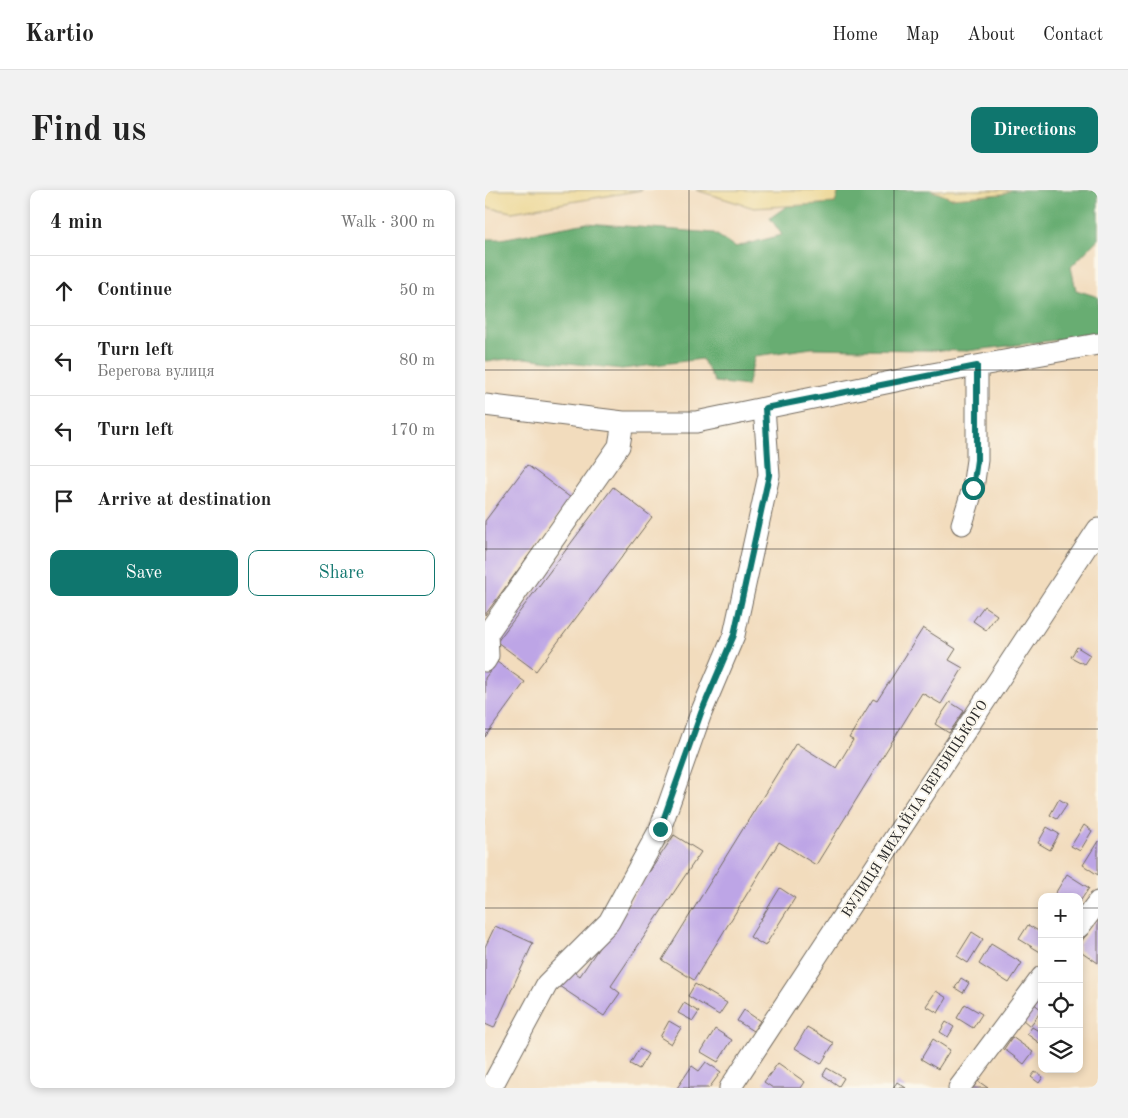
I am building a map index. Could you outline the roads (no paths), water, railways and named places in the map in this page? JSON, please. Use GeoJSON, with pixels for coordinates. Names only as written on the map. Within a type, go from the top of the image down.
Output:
{"type":"FeatureCollection","features":[{"type":"Feature","properties":{"kind":"street"},"geometry":{"type":"LineString","coordinates":[[485,404],[623,422],[696,422],[1098,344]]}},
{"type":"Feature","properties":{"kind":"street"},"geometry":{"type":"LineString","coordinates":[[962,524],[973,488],[977,460],[977,366]]}},
{"type":"Feature","properties":{"kind":"street"},"geometry":{"type":"LineString","coordinates":[[491,1088],[547,984],[609,922],[660,829],[701,713],[734,635],[769,475],[765,408]]}},
{"type":"Feature","properties":{"kind":"street"},"geometry":{"type":"LineString","coordinates":[[485,661],[489,656],[487,634],[619,446],[623,422]]}},
{"type":"Feature","properties":{"kind":"street","name":"ВУЛИЦЯ МИХАЙЛА ВЕРБИЦЬКОГО"},"geometry":{"type":"LineString","coordinates":[[730,1088],[1098,529]]}},
{"type":"Feature","properties":{"kind":"street"},"geometry":{"type":"LineString","coordinates":[[1083,922],[1098,902]]}},
{"type":"Feature","properties":{"kind":"street"},"geometry":{"type":"LineString","coordinates":[[959,1088],[1038,982]]}}]}
